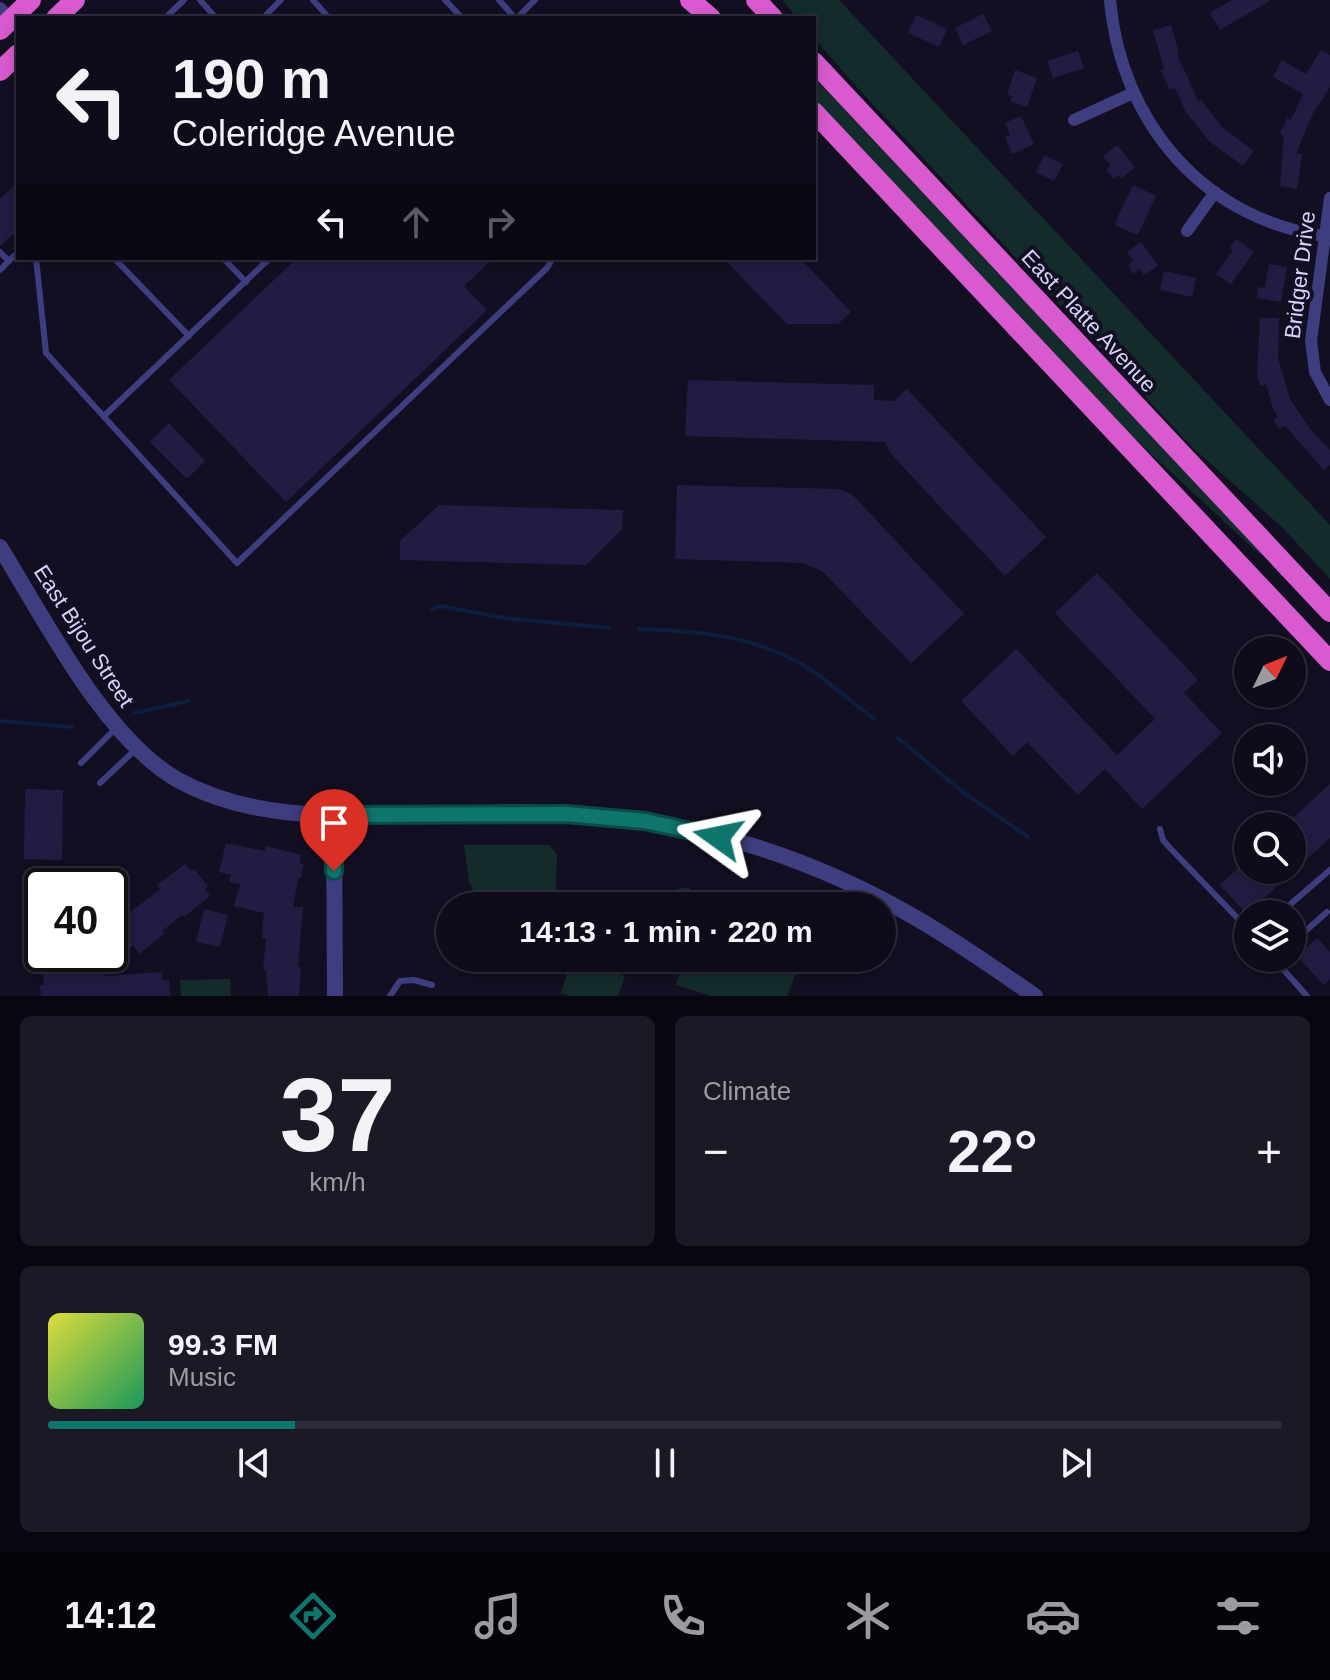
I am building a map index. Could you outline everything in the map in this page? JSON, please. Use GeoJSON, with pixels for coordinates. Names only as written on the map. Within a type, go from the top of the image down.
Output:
{"type":"FeatureCollection","features":[{"type":"Feature","properties":{"kind":"highway"},"geometry":{"type":"LineString","coordinates":[[7,21],[31,0]]}},
{"type":"Feature","properties":{"kind":"highway"},"geometry":{"type":"LineString","coordinates":[[58,16],[75,0]]}},
{"type":"Feature","properties":{"kind":"highway"},"geometry":{"type":"LineString","coordinates":[[690,0],[709,16]]}},
{"type":"Feature","properties":{"kind":"highway"},"geometry":{"type":"LineString","coordinates":[[709,0],[724,16]]}},
{"type":"Feature","properties":{"kind":"highway"},"geometry":{"type":"LineString","coordinates":[[756,0],[771,16]]}},
{"type":"Feature","properties":{"kind":"highway"},"geometry":{"type":"LineString","coordinates":[[0,71],[16,56]]}},
{"type":"Feature","properties":{"kind":"highway","name":"East Platte Avenue"},"geometry":{"type":"LineString","coordinates":[[816,64],[1330,612]]}},
{"type":"Feature","properties":{"kind":"highway"},"geometry":{"type":"LineString","coordinates":[[816,114],[1330,661]]}},
{"type":"Feature","properties":{"kind":"street"},"geometry":{"type":"LineString","coordinates":[[1110,0],[1115,39],[1133,93],[1155,133],[1183,167],[1215,192],[1265,221],[1327,237]]}},
{"type":"Feature","properties":{"kind":"street"},"geometry":{"type":"LineString","coordinates":[[1074,120],[1133,93]]}},
{"type":"Feature","properties":{"kind":"street"},"geometry":{"type":"LineString","coordinates":[[1187,231],[1215,192]]}},
{"type":"Feature","properties":{"kind":"street","name":"Bridger Drive"},"geometry":{"type":"LineString","coordinates":[[1330,198],[1311,341],[1315,372],[1330,400]]}},
{"type":"Feature","properties":{"kind":"street","name":"East Bijou Street"},"geometry":{"type":"LineString","coordinates":[[0,547],[78,672],[117,727],[137,748],[176,779],[243,807],[286,813],[566,814],[645,821],[718,837],[777,854],[840,880],[909,914],[1035,996]]}},
{"type":"Feature","properties":{"kind":"street"},"geometry":{"type":"LineString","coordinates":[[334,815],[335,996]]}},
{"type":"Feature","properties":{"kind":"lane"},"geometry":{"type":"LineString","coordinates":[[167,16],[184,0]]}},
{"type":"Feature","properties":{"kind":"lane"},"geometry":{"type":"LineString","coordinates":[[200,0],[214,16]]}},
{"type":"Feature","properties":{"kind":"lane"},"geometry":{"type":"LineString","coordinates":[[265,16],[281,0]]}},
{"type":"Feature","properties":{"kind":"lane"},"geometry":{"type":"LineString","coordinates":[[313,0],[327,16]]}},
{"type":"Feature","properties":{"kind":"lane"},"geometry":{"type":"LineString","coordinates":[[445,0],[460,16]]}},
{"type":"Feature","properties":{"kind":"lane"},"geometry":{"type":"LineString","coordinates":[[499,0],[514,16]]}},
{"type":"Feature","properties":{"kind":"lane"},"geometry":{"type":"LineString","coordinates":[[518,16],[535,0]]}},
{"type":"Feature","properties":{"kind":"lane"},"geometry":{"type":"LineString","coordinates":[[0,252],[9,261]]}},
{"type":"Feature","properties":{"kind":"lane"},"geometry":{"type":"LineString","coordinates":[[0,270],[16,254]]}},
{"type":"Feature","properties":{"kind":"lane"},"geometry":{"type":"LineString","coordinates":[[36,260],[46,353],[237,563],[547,268],[552,260]]}},
{"type":"Feature","properties":{"kind":"lane"},"geometry":{"type":"LineString","coordinates":[[116,260],[189,336]]}},
{"type":"Feature","properties":{"kind":"lane"},"geometry":{"type":"LineString","coordinates":[[225,260],[246,282]]}},
{"type":"Feature","properties":{"kind":"lane"},"geometry":{"type":"LineString","coordinates":[[104,416],[268,260]]}},
{"type":"Feature","properties":{"kind":"lane"},"geometry":{"type":"LineString","coordinates":[[81,763],[117,727]]}},
{"type":"Feature","properties":{"kind":"lane"},"geometry":{"type":"LineString","coordinates":[[100,783],[137,748]]}},
{"type":"Feature","properties":{"kind":"lane"},"geometry":{"type":"LineString","coordinates":[[1160,829],[1163,840],[1234,914]]}},
{"type":"Feature","properties":{"kind":"lane"},"geometry":{"type":"LineString","coordinates":[[1295,900],[1330,870]]}},
{"type":"Feature","properties":{"kind":"lane"},"geometry":{"type":"LineString","coordinates":[[1306,931],[1329,912]]}},
{"type":"Feature","properties":{"kind":"lane"},"geometry":{"type":"LineString","coordinates":[[1286,972],[1307,996]]}},
{"type":"Feature","properties":{"kind":"lane"},"geometry":{"type":"LineString","coordinates":[[390,996],[395,987],[407,979],[432,985]]}},
{"type":"Feature","properties":{"kind":"green space"},"geometry":{"type":"Polygon","coordinates":[[[782,0],[839,0],[1330,525],[1330,579],[1283,528],[1193,448],[854,84],[816,40],[816,16],[795,16],[782,0]]]}},
{"type":"Feature","properties":{"kind":"green space"},"geometry":{"type":"Polygon","coordinates":[[[816,79],[1263,554],[1258,553],[1106,412],[816,106],[816,79]]]}},
{"type":"Feature","properties":{"kind":"green space"},"geometry":{"type":"Polygon","coordinates":[[[464,845],[549,845],[557,855],[556,892],[474,892],[469,882],[464,845]]]}},
{"type":"Feature","properties":{"kind":"green space"},"geometry":{"type":"Polygon","coordinates":[[[689,887],[690,892],[662,892],[689,887]]]}},
{"type":"Feature","properties":{"kind":"green space"},"geometry":{"type":"Polygon","coordinates":[[[568,972],[613,972],[625,976],[618,996],[570,996],[561,993],[568,972]]]}},
{"type":"Feature","properties":{"kind":"green space"},"geometry":{"type":"Polygon","coordinates":[[[680,972],[796,972],[787,996],[711,996],[676,985],[680,972]]]}},
{"type":"Feature","properties":{"kind":"green space"},"geometry":{"type":"Polygon","coordinates":[[[230,979],[231,996],[181,996],[180,980],[230,979]]]}},
{"type":"Feature","properties":{"kind":"building"},"geometry":{"type":"Polygon","coordinates":[[[1232,0],[1271,0],[1220,30],[1210,13],[1232,0]]]}},
{"type":"Feature","properties":{"kind":"building"},"geometry":{"type":"Polygon","coordinates":[[[983,14],[992,31],[963,45],[955,28],[983,14]]]}},
{"type":"Feature","properties":{"kind":"building"},"geometry":{"type":"Polygon","coordinates":[[[916,15],[947,29],[939,47],[908,33],[916,15]]]}},
{"type":"Feature","properties":{"kind":"building"},"geometry":{"type":"Polygon","coordinates":[[[1171,25],[1177,54],[1198,101],[1201,100],[1222,127],[1254,151],[1243,166],[1209,141],[1186,112],[1175,88],[1170,90],[1161,71],[1164,69],[1153,30],[1171,25]]]}},
{"type":"Feature","properties":{"kind":"building"},"geometry":{"type":"Polygon","coordinates":[[[1321,50],[1330,55],[1330,87],[1312,115],[1296,154],[1302,154],[1297,189],[1280,186],[1284,136],[1280,134],[1287,118],[1291,120],[1303,94],[1273,77],[1282,60],[1306,74],[1321,50]]]}},
{"type":"Feature","properties":{"kind":"building"},"geometry":{"type":"Polygon","coordinates":[[[1078,51],[1084,68],[1053,78],[1047,61],[1078,51]]]}},
{"type":"Feature","properties":{"kind":"building"},"geometry":{"type":"Polygon","coordinates":[[[1015,70],[1037,78],[1027,107],[1010,101],[1012,96],[1007,95],[1015,70]]]}},
{"type":"Feature","properties":{"kind":"building"},"geometry":{"type":"Polygon","coordinates":[[[1021,116],[1034,144],[1012,154],[1005,137],[1010,135],[1005,123],[1021,116]]]}},
{"type":"Feature","properties":{"kind":"building"},"geometry":{"type":"Polygon","coordinates":[[[1117,145],[1135,167],[1122,178],[1119,175],[1114,179],[1106,170],[1111,166],[1103,156],[1117,145]]]}},
{"type":"Feature","properties":{"kind":"building"},"geometry":{"type":"Polygon","coordinates":[[[1044,155],[1063,164],[1054,181],[1036,172],[1044,155]]]}},
{"type":"Feature","properties":{"kind":"building"},"geometry":{"type":"Polygon","coordinates":[[[16,184],[16,231],[0,246],[0,199],[16,184]]]}},
{"type":"Feature","properties":{"kind":"building"},"geometry":{"type":"Polygon","coordinates":[[[1133,185],[1156,196],[1138,235],[1114,225],[1133,185]]]}},
{"type":"Feature","properties":{"kind":"building"},"geometry":{"type":"Polygon","coordinates":[[[1236,239],[1254,252],[1231,284],[1216,274],[1233,250],[1230,248],[1236,239]]]}},
{"type":"Feature","properties":{"kind":"building"},"geometry":{"type":"Polygon","coordinates":[[[1141,242],[1158,266],[1144,275],[1140,269],[1133,274],[1128,265],[1133,261],[1127,252],[1141,242]]]}},
{"type":"Feature","properties":{"kind":"building"},"geometry":{"type":"Polygon","coordinates":[[[295,260],[492,260],[464,286],[487,310],[286,502],[169,380],[295,260]]]}},
{"type":"Feature","properties":{"kind":"building"},"geometry":{"type":"Polygon","coordinates":[[[725,260],[802,260],[851,312],[838,324],[787,324],[725,260]]]}},
{"type":"Feature","properties":{"kind":"building"},"geometry":{"type":"Polygon","coordinates":[[[1269,264],[1287,267],[1281,302],[1257,298],[1258,287],[1265,288],[1269,264]]]}},
{"type":"Feature","properties":{"kind":"building"},"geometry":{"type":"Polygon","coordinates":[[[1164,271],[1196,278],[1192,297],[1160,290],[1164,271]]]}},
{"type":"Feature","properties":{"kind":"building"},"geometry":{"type":"Polygon","coordinates":[[[1260,318],[1279,318],[1278,358],[1290,399],[1311,430],[1330,450],[1330,465],[1324,470],[1285,426],[1279,429],[1273,420],[1278,417],[1266,384],[1260,386],[1257,374],[1260,318]]]}},
{"type":"Feature","properties":{"kind":"building"},"geometry":{"type":"Polygon","coordinates":[[[688,380],[874,385],[874,400],[894,401],[907,389],[1046,537],[1005,576],[891,454],[885,442],[685,436],[688,380]]]}},
{"type":"Feature","properties":{"kind":"building"},"geometry":{"type":"Polygon","coordinates":[[[169,423],[205,461],[187,479],[150,442],[169,423]]]}},
{"type":"Feature","properties":{"kind":"building"},"geometry":{"type":"Polygon","coordinates":[[[677,485],[839,489],[852,494],[964,614],[911,663],[822,571],[803,563],[675,559],[677,485]]]}},
{"type":"Feature","properties":{"kind":"building"},"geometry":{"type":"Polygon","coordinates":[[[439,505],[623,510],[622,529],[586,565],[400,560],[400,541],[439,505]]]}},
{"type":"Feature","properties":{"kind":"building"},"geometry":{"type":"Polygon","coordinates":[[[1097,573],[1198,680],[1184,693],[1222,733],[1142,809],[1105,769],[1078,795],[1027,742],[1013,756],[961,701],[1016,649],[1117,755],[1155,719],[1055,613],[1097,573]]]}},
{"type":"Feature","properties":{"kind":"building"},"geometry":{"type":"Polygon","coordinates":[[[1330,784],[1330,838],[1306,860],[1306,812],[1300,812],[1330,784]]]}},
{"type":"Feature","properties":{"kind":"building"},"geometry":{"type":"Polygon","coordinates":[[[25,789],[63,790],[62,860],[24,859],[25,789]]]}},
{"type":"Feature","properties":{"kind":"building"},"geometry":{"type":"Polygon","coordinates":[[[226,843],[265,851],[266,846],[301,855],[299,863],[304,864],[293,907],[303,907],[299,996],[268,996],[266,970],[263,970],[266,938],[262,938],[264,913],[234,906],[240,884],[229,882],[231,875],[219,872],[226,843]]]}},
{"type":"Feature","properties":{"kind":"building"},"geometry":{"type":"Polygon","coordinates":[[[185,864],[191,871],[194,869],[208,886],[205,889],[210,896],[162,931],[164,934],[139,954],[133,945],[128,948],[128,914],[160,889],[157,885],[185,864]]]}},
{"type":"Feature","properties":{"kind":"building"},"geometry":{"type":"Polygon","coordinates":[[[1234,872],[1234,884],[1280,884],[1262,900],[1234,900],[1220,885],[1234,872]]]}},
{"type":"Feature","properties":{"kind":"building"},"geometry":{"type":"Polygon","coordinates":[[[204,909],[228,915],[220,947],[196,942],[204,909]]]}},
{"type":"Feature","properties":{"kind":"building"},"geometry":{"type":"Polygon","coordinates":[[[1317,938],[1330,952],[1330,979],[1324,985],[1306,966],[1306,948],[1317,938]]]}},
{"type":"Feature","properties":{"kind":"building"},"geometry":{"type":"Polygon","coordinates":[[[106,972],[105,976],[162,972],[162,980],[169,980],[170,996],[41,996],[43,974],[106,972]]]}},
{"type":"Feature","properties":{"kind":"waterway"},"geometry":{"type":"LineString","coordinates":[[432,609],[441,606],[504,618],[609,628]]}},
{"type":"Feature","properties":{"kind":"waterway"},"geometry":{"type":"LineString","coordinates":[[639,629],[706,634],[771,650],[811,670],[874,719]]}},
{"type":"Feature","properties":{"kind":"waterway"},"geometry":{"type":"LineString","coordinates":[[134,713],[188,701]]}},
{"type":"Feature","properties":{"kind":"waterway"},"geometry":{"type":"LineString","coordinates":[[0,721],[72,727]]}},
{"type":"Feature","properties":{"kind":"waterway"},"geometry":{"type":"LineString","coordinates":[[898,738],[963,792],[1028,837]]}},
{"type":"Feature","properties":{"kind":"route"},"geometry":{"type":"LineString","coordinates":[[334,871],[334,815],[506,813],[604,816],[645,821],[718,837]]}}]}
